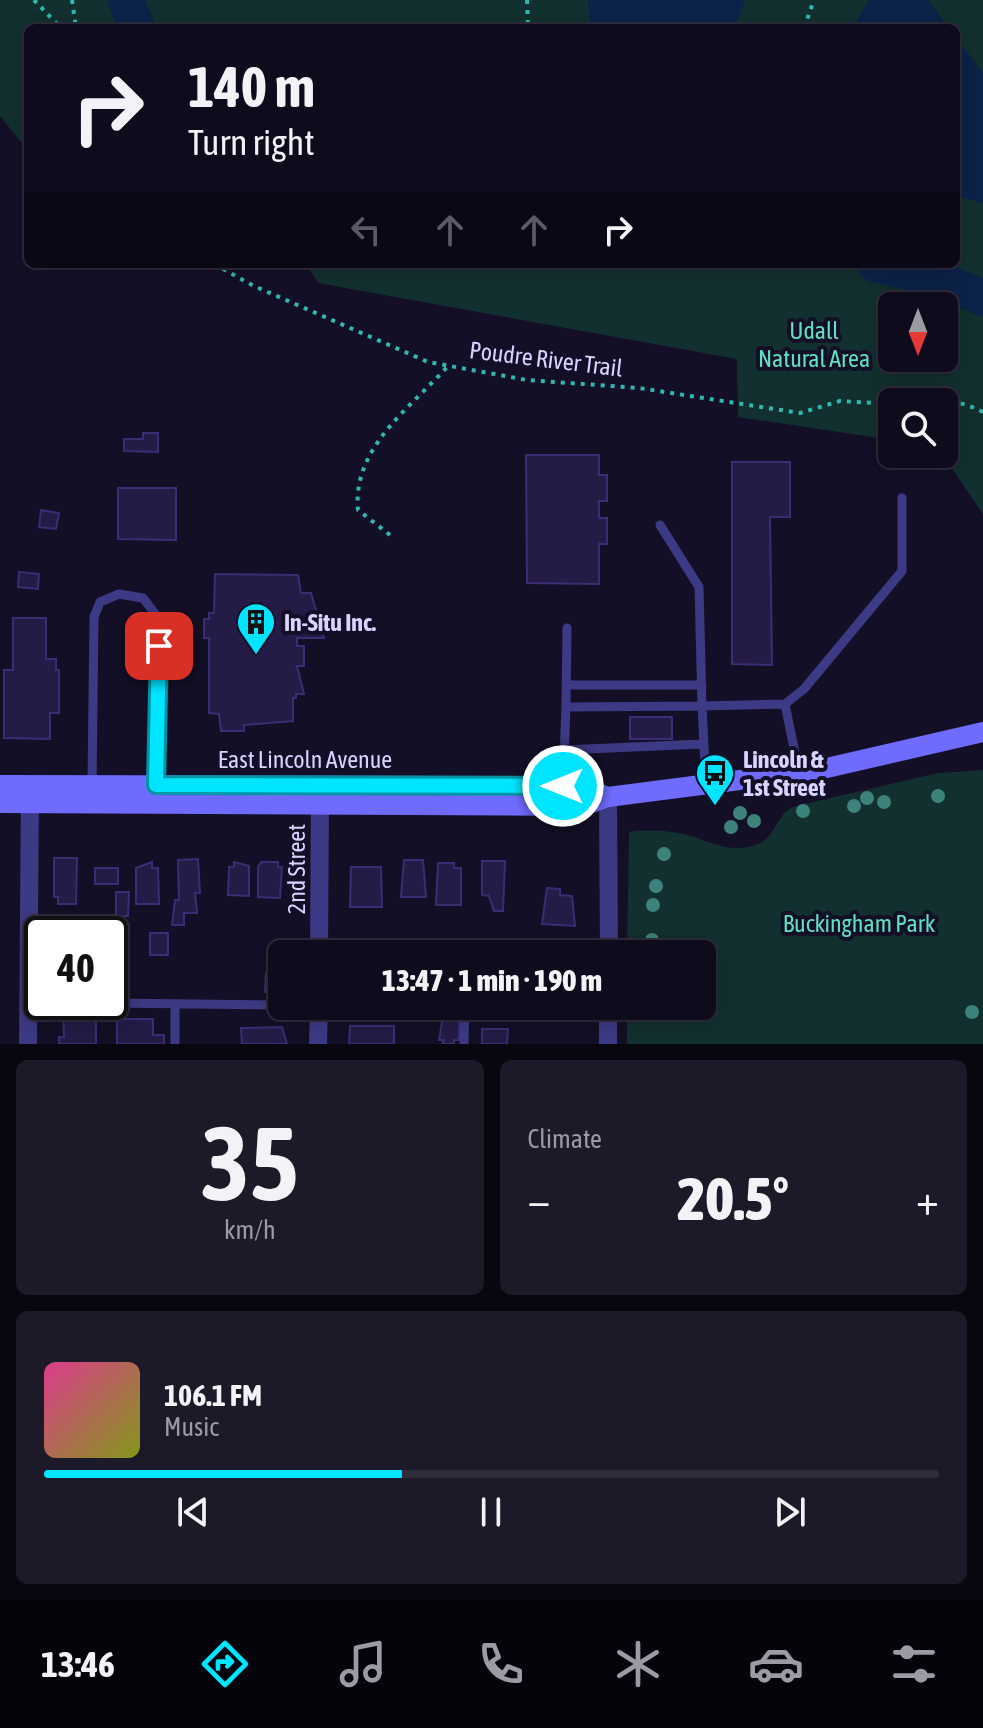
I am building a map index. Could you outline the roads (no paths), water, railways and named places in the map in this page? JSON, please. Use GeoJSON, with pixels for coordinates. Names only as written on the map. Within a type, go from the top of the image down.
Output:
{"type":"FeatureCollection","features":[{"type":"Feature","properties":{"kind":"street","name":"East Lincoln Avenue"},"geometry":{"type":"LineString","coordinates":[[320,794],[584,806],[608,797],[799,773],[983,732]]}},
{"type":"Feature","properties":{"kind":"street","name":"East Lincoln Avenue"},"geometry":{"type":"LineString","coordinates":[[0,785],[30,794],[92,795],[320,794],[580,786],[608,797]]}},
{"type":"Feature","properties":{"kind":"street","name":"East Lincoln Avenue"},"geometry":{"type":"LineString","coordinates":[[0,803],[30,794]]}},
{"type":"Feature","properties":{"kind":"street"},"geometry":{"type":"LineString","coordinates":[[29,916],[30,794]]}},
{"type":"Feature","properties":{"kind":"street","name":"2nd Street"},"geometry":{"type":"LineString","coordinates":[[319,940],[320,794]]}},
{"type":"Feature","properties":{"kind":"street"},"geometry":{"type":"LineString","coordinates":[[608,797],[609,940]]}},
{"type":"Feature","properties":{"kind":"street"},"geometry":{"type":"LineString","coordinates":[[28,1044],[29,1020]]}},
{"type":"Feature","properties":{"kind":"street"},"geometry":{"type":"LineString","coordinates":[[318,1044],[319,1020]]}},
{"type":"Feature","properties":{"kind":"street"},"geometry":{"type":"LineString","coordinates":[[608,1020],[608,1044]]}},
{"type":"Feature","properties":{"kind":"lane"},"geometry":{"type":"LineString","coordinates":[[566,707],[785,704],[804,689],[902,571],[902,498]]}},
{"type":"Feature","properties":{"kind":"lane"},"geometry":{"type":"LineString","coordinates":[[660,525],[699,587],[706,787]]}},
{"type":"Feature","properties":{"kind":"lane"},"geometry":{"type":"LineString","coordinates":[[92,795],[94,617],[100,602],[119,594],[143,598],[159,619],[156,794]]}},
{"type":"Feature","properties":{"kind":"lane"},"geometry":{"type":"LineString","coordinates":[[563,786],[567,628]]}},
{"type":"Feature","properties":{"kind":"lane"},"geometry":{"type":"LineString","coordinates":[[566,685],[702,685]]}},
{"type":"Feature","properties":{"kind":"lane"},"geometry":{"type":"LineString","coordinates":[[785,704],[799,773]]}},
{"type":"Feature","properties":{"kind":"lane"},"geometry":{"type":"LineString","coordinates":[[563,750],[703,744]]}},
{"type":"Feature","properties":{"kind":"lane"},"geometry":{"type":"LineString","coordinates":[[128,1003],[268,1005]]}},
{"type":"Feature","properties":{"kind":"lane"},"geometry":{"type":"LineString","coordinates":[[175,1004],[175,1044]]}},
{"type":"Feature","properties":{"kind":"lane"},"geometry":{"type":"LineString","coordinates":[[464,1044],[465,1020]]}},
{"type":"Feature","properties":{"kind":"water"},"geometry":{"type":"Polygon","coordinates":[[[588,0],[745,0],[736,24],[590,24],[588,0]]]}},
{"type":"Feature","properties":{"kind":"water"},"geometry":{"type":"Polygon","coordinates":[[[869,0],[928,0],[946,24],[854,24],[869,0]]]}},
{"type":"Feature","properties":{"kind":"water"},"geometry":{"type":"Polygon","coordinates":[[[960,42],[983,73],[983,203],[960,197],[960,42]]]}},
{"type":"Feature","properties":{"kind":"waterway"},"geometry":{"type":"LineString","coordinates":[[126,0],[135,24]]}},
{"type":"Feature","properties":{"kind":"waterway"},"geometry":{"type":"LineString","coordinates":[[892,268],[942,280],[983,298]]}},
{"type":"Feature","properties":{"kind":"place","name":"In-Situ Inc."},"geometry":{"type":"Point","coordinates":[256,656]}},
{"type":"Feature","properties":{"kind":"place","name":"Lincoln & 1st Street"},"geometry":{"type":"Point","coordinates":[715,807]}},
{"type":"Feature","properties":{"kind":"park label","name":"Udall Natural Area"},"geometry":{"type":"Point","coordinates":[814,344]}},
{"type":"Feature","properties":{"kind":"park label","name":"Buckingham Park"},"geometry":{"type":"Point","coordinates":[859,923]}}]}
